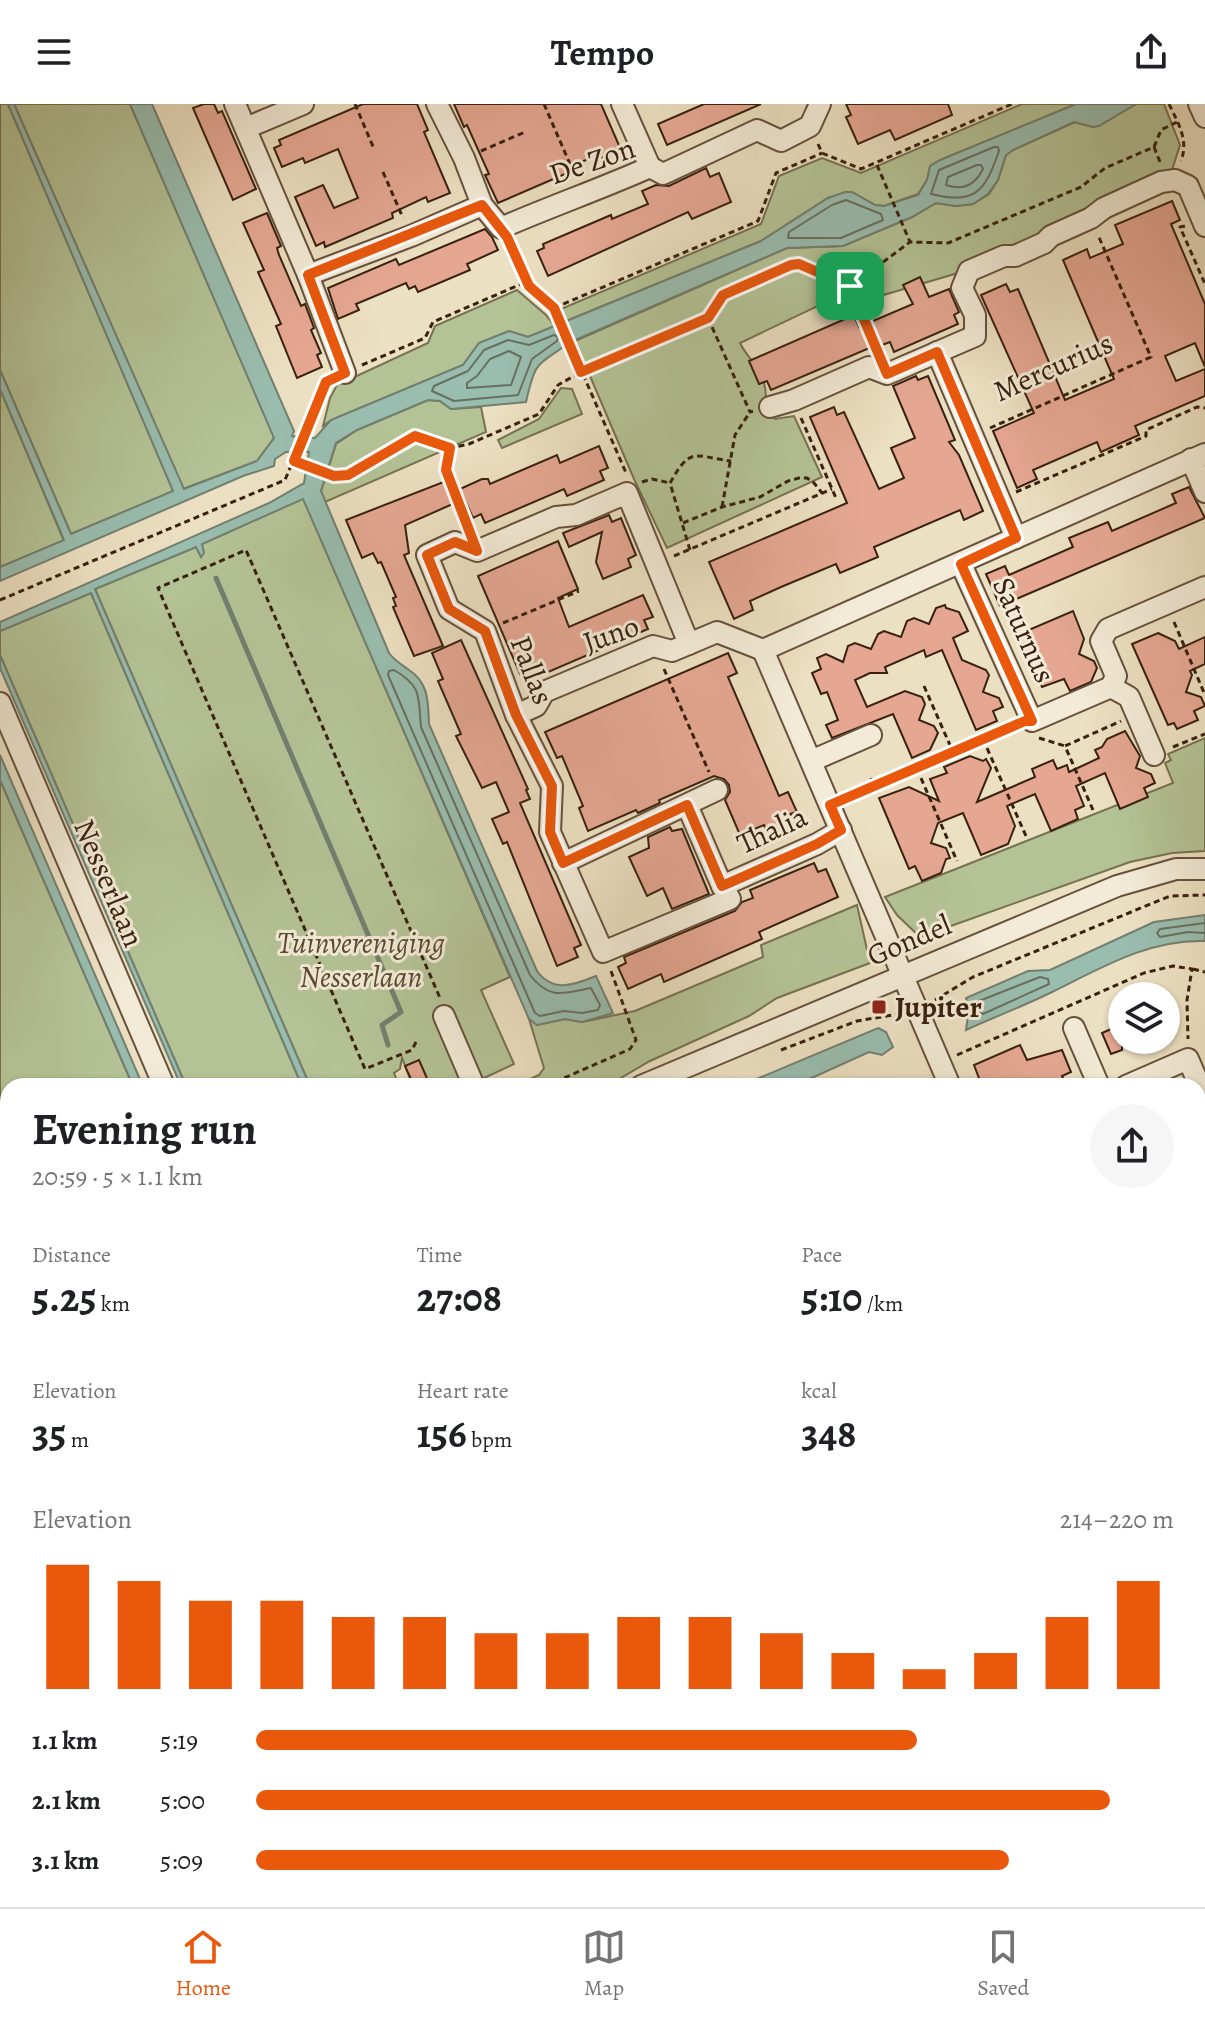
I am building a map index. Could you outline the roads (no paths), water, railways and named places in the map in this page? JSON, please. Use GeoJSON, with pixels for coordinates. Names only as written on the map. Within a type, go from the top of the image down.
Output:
{"type":"FeatureCollection","features":[{"type":"Feature","properties":{"kind":"street"},"geometry":{"type":"LineString","coordinates":[[235,104],[308,275],[345,373]]}},
{"type":"Feature","properties":{"kind":"street"},"geometry":{"type":"LineString","coordinates":[[246,128],[303,104]]}},
{"type":"Feature","properties":{"kind":"street"},"geometry":{"type":"LineString","coordinates":[[308,275],[482,205],[464,158],[437,104]]}},
{"type":"Feature","properties":{"kind":"street"},"geometry":{"type":"LineString","coordinates":[[622,104],[650,167]]}},
{"type":"Feature","properties":{"kind":"street","name":"De Zon"},"geometry":{"type":"LineString","coordinates":[[482,205],[501,228],[650,167],[663,174],[757,130],[781,141],[810,126],[820,104]]}},
{"type":"Feature","properties":{"kind":"street"},"geometry":{"type":"LineString","coordinates":[[1199,104],[1205,117]]}},
{"type":"Feature","properties":{"kind":"street","name":"Mercurius"},"geometry":{"type":"LineString","coordinates":[[770,407],[794,400],[869,367],[887,374],[975,336],[975,315],[962,288],[969,271],[1044,243],[1051,236],[1091,218],[1104,208],[1161,182],[1175,180],[1188,186],[1205,226]]}},
{"type":"Feature","properties":{"kind":"street","name":"Mercurius"},"geometry":{"type":"LineString","coordinates":[[937,352],[1016,538]]}},
{"type":"Feature","properties":{"kind":"street"},"geometry":{"type":"LineString","coordinates":[[689,644],[717,632],[763,650],[1198,456],[1205,492]]}},
{"type":"Feature","properties":{"kind":"street","name":"Pallas"},"geometry":{"type":"LineString","coordinates":[[689,644],[627,493],[576,515],[556,517],[477,551],[455,542],[427,555],[449,609],[485,631],[516,715],[552,786],[550,832],[603,952],[730,899],[722,886]]}},
{"type":"Feature","properties":{"kind":"street","name":"Saturnus"},"geometry":{"type":"LineString","coordinates":[[961,564],[1035,730],[1111,687]]}},
{"type":"Feature","properties":{"kind":"street"},"geometry":{"type":"LineString","coordinates":[[1154,755],[1129,697],[1111,687],[1116,676],[1101,641],[1108,629],[1205,587]]}},
{"type":"Feature","properties":{"kind":"street","name":"Juno"},"geometry":{"type":"LineString","coordinates":[[516,715],[536,706],[544,692],[653,646],[672,651],[689,644]]}},
{"type":"Feature","properties":{"kind":"street"},"geometry":{"type":"LineString","coordinates":[[763,650],[947,1078]]}},
{"type":"Feature","properties":{"kind":"street","name":"Nesserlaan"},"geometry":{"type":"LineString","coordinates":[[0,703],[161,1078]]}},
{"type":"Feature","properties":{"kind":"street"},"geometry":{"type":"LineString","coordinates":[[811,761],[871,735]]}},
{"type":"Feature","properties":{"kind":"street"},"geometry":{"type":"LineString","coordinates":[[563,863],[717,790]]}},
{"type":"Feature","properties":{"kind":"street","name":"Thalia"},"geometry":{"type":"LineString","coordinates":[[687,805],[722,886],[817,844],[841,830]]}},
{"type":"Feature","properties":{"kind":"street","name":"Gondel"},"geometry":{"type":"LineString","coordinates":[[660,1078],[1117,886],[1176,869],[1205,869]]}},
{"type":"Feature","properties":{"kind":"street"},"geometry":{"type":"LineString","coordinates":[[444,1016],[471,1078]]}},
{"type":"Feature","properties":{"kind":"street"},"geometry":{"type":"LineString","coordinates":[[1074,1028],[1096,1078]]}},
{"type":"Feature","properties":{"kind":"street"},"geometry":{"type":"LineString","coordinates":[[1144,1078],[1188,1059],[1196,1078]]}},
{"type":"Feature","properties":{"kind":"water"},"geometry":{"type":"Polygon","coordinates":[[[8,104],[14,104],[184,489],[257,461],[274,438],[130,104],[152,104],[294,431],[292,436],[315,438],[331,420],[463,365],[479,343],[509,331],[528,337],[761,241],[828,198],[852,192],[875,205],[884,206],[918,195],[927,180],[930,166],[940,160],[1076,104],[1136,104],[1099,126],[1074,122],[1013,150],[1006,155],[998,180],[988,194],[973,204],[956,206],[936,203],[912,217],[843,246],[787,248],[570,342],[539,365],[526,402],[451,409],[440,401],[428,400],[357,430],[336,443],[321,491],[389,653],[416,675],[424,687],[429,724],[537,971],[557,985],[596,976],[613,1013],[582,1022],[565,1019],[537,1025],[529,1019],[303,499],[202,544],[204,553],[201,557],[196,547],[95,589],[307,1078],[299,1078],[91,593],[0,631],[0,622],[269,503],[304,483],[309,452],[286,452],[275,459],[274,466],[243,476],[0,581],[0,567],[64,540],[0,389],[0,370],[71,534],[173,491],[8,104]]]}},
{"type":"Feature","properties":{"kind":"water"},"geometry":{"type":"Polygon","coordinates":[[[0,655],[183,1078],[178,1078],[0,668],[0,655]]]}},
{"type":"Feature","properties":{"kind":"water"},"geometry":{"type":"Polygon","coordinates":[[[0,755],[140,1078],[130,1078],[0,780],[0,755]]]}},
{"type":"Feature","properties":{"kind":"water"},"geometry":{"type":"Polygon","coordinates":[[[1205,915],[1205,941],[1164,945],[1126,957],[966,1030],[969,1008],[966,998],[1028,971],[1050,970],[1154,922],[1205,915]]]}},
{"type":"Feature","properties":{"kind":"water"},"geometry":{"type":"Polygon","coordinates":[[[878,1028],[886,1032],[893,1047],[882,1055],[869,1052],[812,1078],[759,1078],[878,1028]]]}},
{"type":"Feature","properties":{"kind":"waterway"},"geometry":{"type":"LineString","coordinates":[[216,578],[401,1012],[382,1025],[388,1045]]}},
{"type":"Feature","properties":{"kind":"place","name":"Jupiter"},"geometry":{"type":"Point","coordinates":[879,1007]}},
{"type":"Feature","properties":{"kind":"park label","name":"Tuinvereniging Nesserlaan"},"geometry":{"type":"Point","coordinates":[361,960]}}]}
